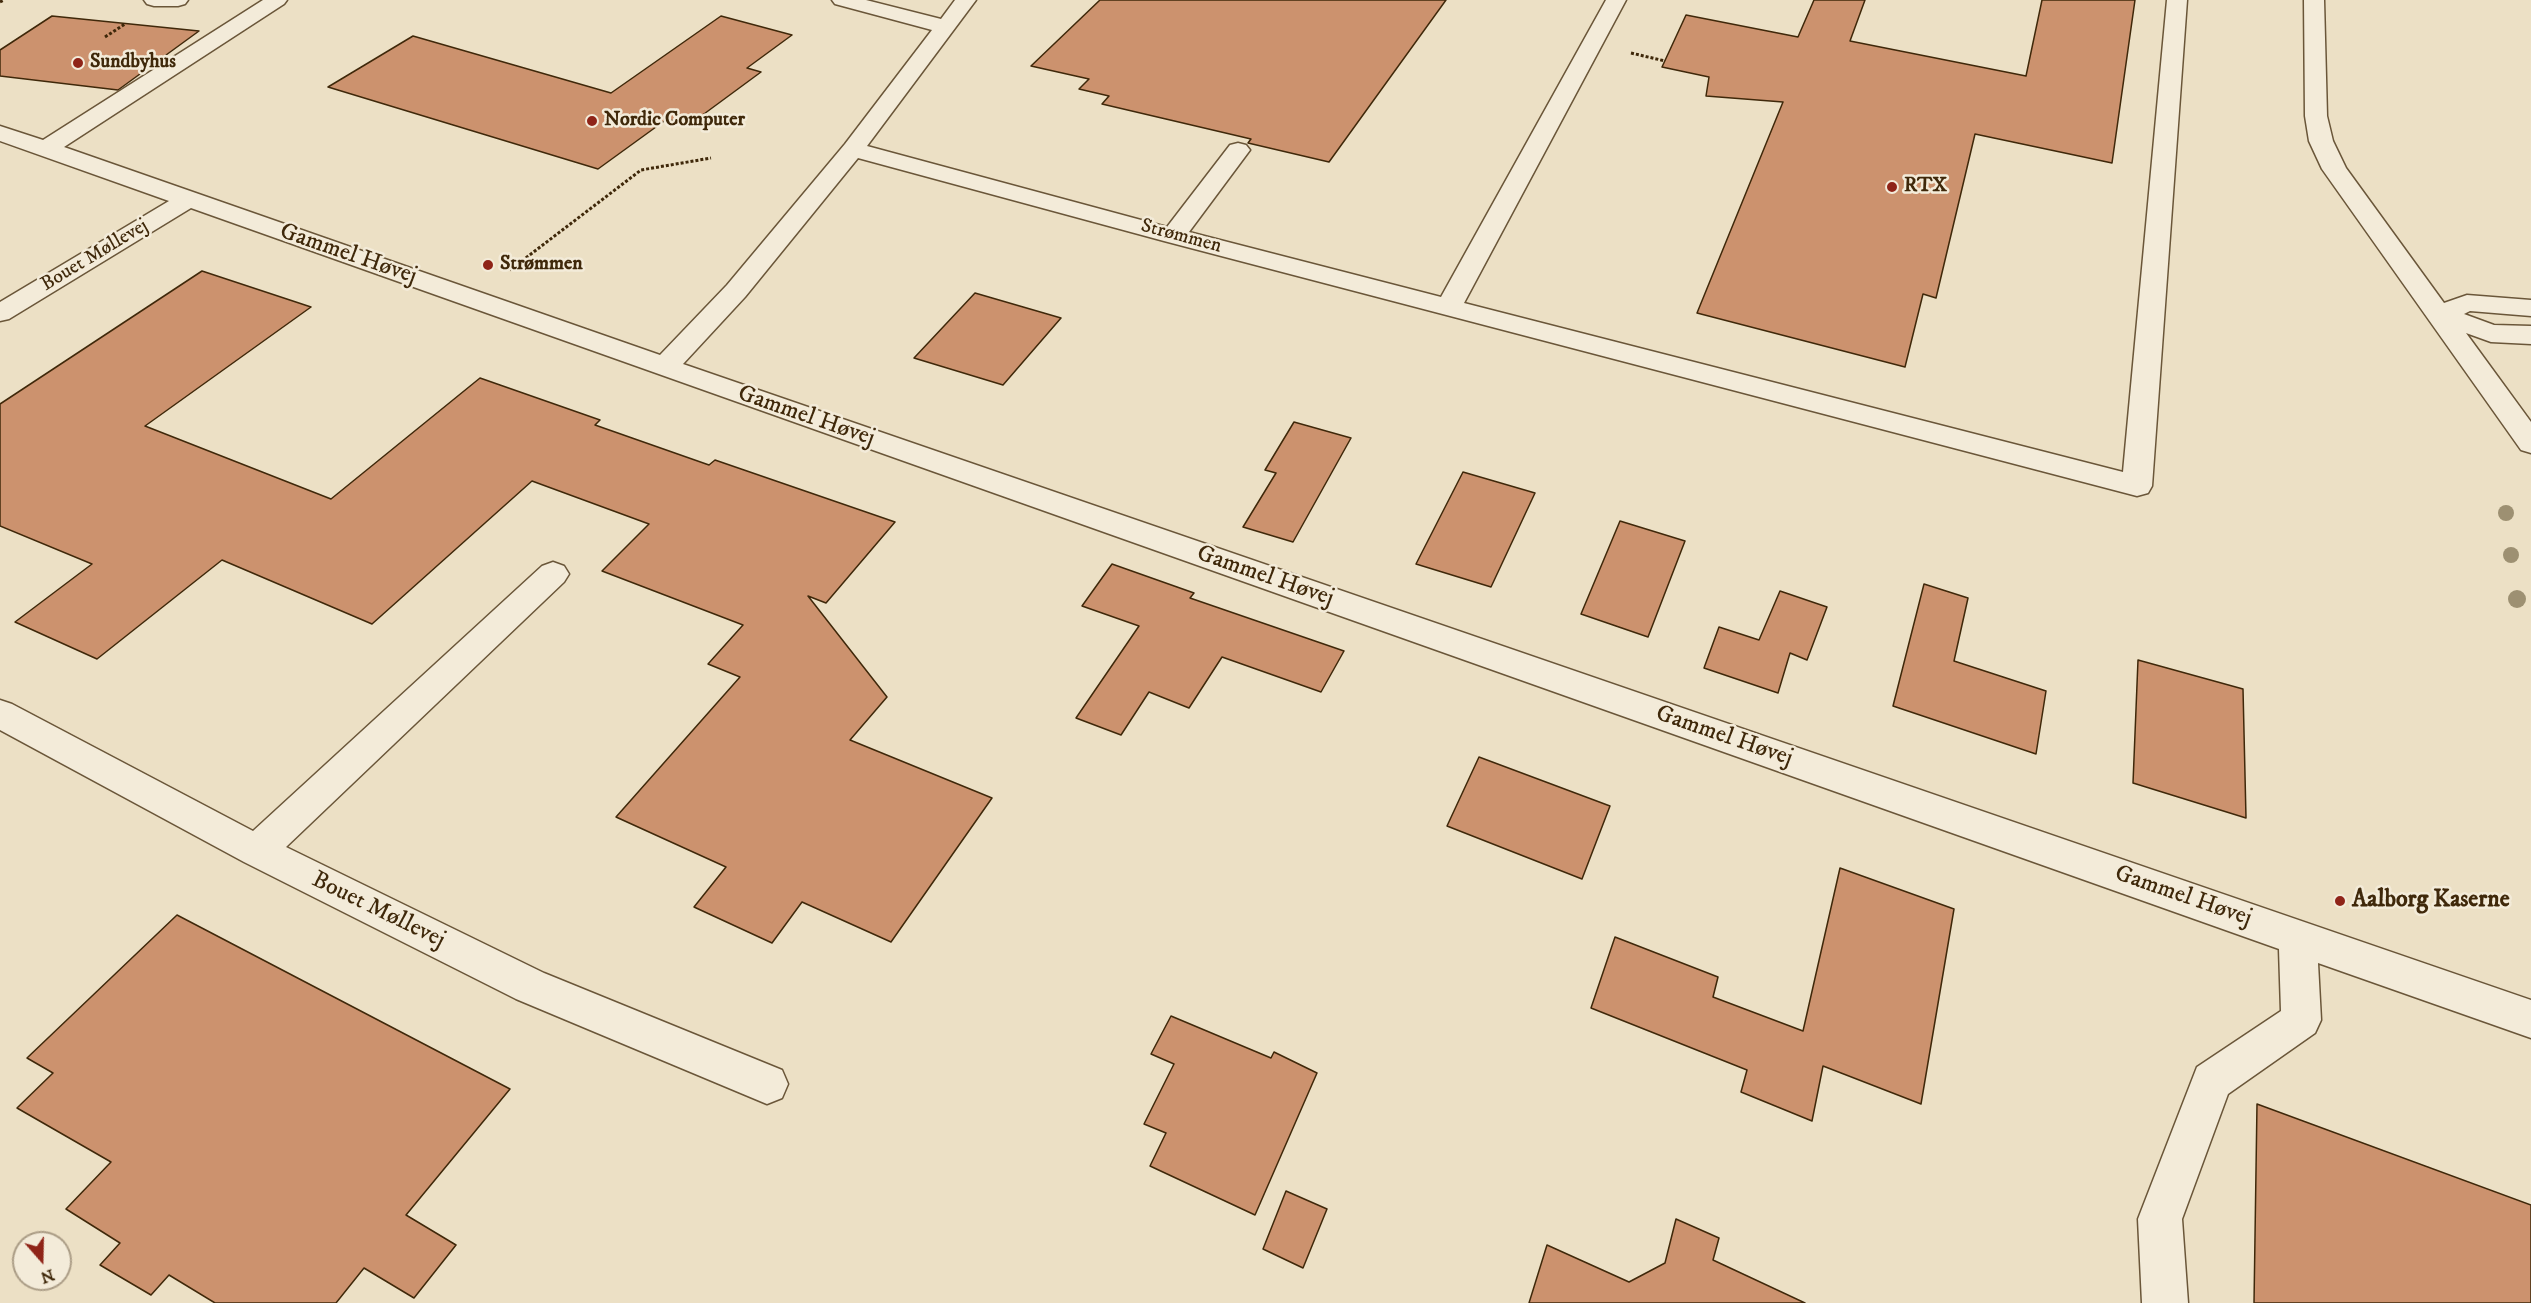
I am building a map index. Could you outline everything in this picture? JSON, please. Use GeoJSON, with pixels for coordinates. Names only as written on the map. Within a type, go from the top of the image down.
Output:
{"type":"FeatureCollection","features":[{"type":"Feature","properties":{"kind":"street"},"geometry":{"type":"LineString","coordinates":[[154,0],[178,0]]}},
{"type":"Feature","properties":{"kind":"street"},"geometry":{"type":"LineString","coordinates":[[45,149],[277,0]]}},
{"type":"Feature","properties":{"kind":"street"},"geometry":{"type":"LineString","coordinates":[[842,0],[946,27]]}},
{"type":"Feature","properties":{"kind":"street"},"geometry":{"type":"LineString","coordinates":[[665,366],[736,291],[853,149],[966,0]]}},
{"type":"Feature","properties":{"kind":"street"},"geometry":{"type":"LineString","coordinates":[[1449,307],[1616,0]]}},
{"type":"Feature","properties":{"kind":"street","name":"Strømmen"},"geometry":{"type":"LineString","coordinates":[[853,149],[1173,236],[2137,486],[2177,0]]}},
{"type":"Feature","properties":{"kind":"street"},"geometry":{"type":"LineString","coordinates":[[2313,0],[2316,116],[2321,141],[2334,169],[2354,200],[2531,443]]}},
{"type":"Feature","properties":{"kind":"street","name":"Gammel Høvej"},"geometry":{"type":"LineString","coordinates":[[0,133],[688,376],[2531,1019]]}},
{"type":"Feature","properties":{"kind":"street"},"geometry":{"type":"LineString","coordinates":[[1173,236],[1238,150]]}},
{"type":"Feature","properties":{"kind":"street","name":"Bouet Møllevej"},"geometry":{"type":"LineString","coordinates":[[0,313],[189,199]]}},
{"type":"Feature","properties":{"kind":"street"},"geometry":{"type":"LineString","coordinates":[[2439,314],[2467,303],[2531,308]]}},
{"type":"Feature","properties":{"kind":"street"},"geometry":{"type":"LineString","coordinates":[[2439,314],[2491,333],[2531,335]]}},
{"type":"Feature","properties":{"kind":"street"},"geometry":{"type":"LineString","coordinates":[[257,851],[553,574]]}},
{"type":"Feature","properties":{"kind":"street","name":"Bouet Møllevej"},"geometry":{"type":"LineString","coordinates":[[0,714],[257,851],[530,986],[767,1084]]}},
{"type":"Feature","properties":{"kind":"street"},"geometry":{"type":"LineString","coordinates":[[2165,1303],[2160,1219],[2212,1081],[2301,1020],[2298,937]]}},
{"type":"Feature","properties":{"kind":"path"},"geometry":{"type":"LineString","coordinates":[[0,2],[4,0]]}},
{"type":"Feature","properties":{"kind":"path"},"geometry":{"type":"LineString","coordinates":[[509,270],[641,170],[711,158]]}},
{"type":"Feature","properties":{"kind":"building"},"geometry":{"type":"Polygon","coordinates":[[[1100,0],[1446,0],[1329,162],[1248,143],[1251,139],[1102,104],[1109,96],[1079,89],[1089,79],[1031,66],[1100,0]]]}},
{"type":"Feature","properties":{"kind":"building","name":"RTX"},"geometry":{"type":"Polygon","coordinates":[[[1814,0],[1865,0],[1850,41],[2026,76],[2042,0],[2135,0],[2112,163],[1975,134],[1936,298],[1923,294],[1905,367],[1697,313],[1783,102],[1706,96],[1709,77],[1662,67],[1686,15],[1798,37],[1814,0]]]}},
{"type":"Feature","properties":{"kind":"building","name":"Sundbyhus"},"geometry":{"type":"Polygon","coordinates":[[[52,16],[199,31],[118,90],[0,76],[0,50],[52,16]]]}},
{"type":"Feature","properties":{"kind":"building"},"geometry":{"type":"Polygon","coordinates":[[[721,16],[792,35],[747,68],[761,72],[689,125],[667,119],[598,169],[328,87],[413,36],[611,93],[721,16]]]}},
{"type":"Feature","properties":{"kind":"building"},"geometry":{"type":"Polygon","coordinates":[[[202,271],[311,307],[145,426],[331,499],[480,378],[600,420],[595,425],[709,465],[715,460],[895,522],[826,603],[808,596],[887,697],[850,740],[992,798],[891,942],[802,902],[772,943],[694,907],[726,867],[616,817],[740,677],[708,664],[743,625],[602,571],[649,524],[532,481],[372,624],[222,560],[97,659],[15,622],[92,564],[0,526],[0,404],[202,271]]]}},
{"type":"Feature","properties":{"kind":"building"},"geometry":{"type":"Polygon","coordinates":[[[975,293],[1061,318],[1003,385],[914,358],[975,293]]]}},
{"type":"Feature","properties":{"kind":"building"},"geometry":{"type":"Polygon","coordinates":[[[1294,422],[1351,438],[1293,542],[1243,527],[1276,473],[1265,470],[1294,422]]]}},
{"type":"Feature","properties":{"kind":"building"},"geometry":{"type":"Polygon","coordinates":[[[1463,472],[1535,493],[1491,587],[1416,564],[1463,472]]]}},
{"type":"Feature","properties":{"kind":"building"},"geometry":{"type":"Polygon","coordinates":[[[1620,521],[1685,541],[1648,637],[1581,614],[1620,521]]]}},
{"type":"Feature","properties":{"kind":"building"},"geometry":{"type":"Polygon","coordinates":[[[1112,564],[1194,593],[1190,598],[1344,651],[1321,692],[1222,657],[1189,708],[1149,692],[1121,735],[1076,718],[1139,626],[1082,606],[1112,564]]]}},
{"type":"Feature","properties":{"kind":"building"},"geometry":{"type":"Polygon","coordinates":[[[1924,584],[1968,598],[1954,661],[2046,691],[2036,754],[1893,706],[1924,584]]]}},
{"type":"Feature","properties":{"kind":"building"},"geometry":{"type":"Polygon","coordinates":[[[1780,591],[1827,607],[1807,660],[1790,653],[1778,693],[1704,668],[1719,627],[1759,640],[1780,591]]]}},
{"type":"Feature","properties":{"kind":"building"},"geometry":{"type":"Polygon","coordinates":[[[2138,660],[2243,689],[2246,818],[2133,783],[2138,660]]]}},
{"type":"Feature","properties":{"kind":"building"},"geometry":{"type":"Polygon","coordinates":[[[1479,757],[1610,806],[1582,879],[1447,826],[1479,757]]]}},
{"type":"Feature","properties":{"kind":"building"},"geometry":{"type":"Polygon","coordinates":[[[1840,868],[1954,909],[1921,1104],[1823,1066],[1812,1121],[1741,1092],[1747,1070],[1591,1008],[1615,937],[1718,977],[1713,997],[1803,1031],[1840,868]]]}},
{"type":"Feature","properties":{"kind":"building"},"geometry":{"type":"Polygon","coordinates":[[[177,915],[510,1089],[406,1215],[456,1245],[414,1298],[364,1268],[336,1303],[215,1303],[169,1275],[151,1295],[100,1265],[120,1243],[66,1209],[111,1162],[17,1108],[53,1073],[27,1058],[177,915]]]}},
{"type":"Feature","properties":{"kind":"building"},"geometry":{"type":"Polygon","coordinates":[[[1171,1016],[1271,1058],[1274,1052],[1317,1073],[1255,1215],[1150,1166],[1166,1133],[1144,1124],[1174,1064],[1151,1054],[1171,1016]]]}},
{"type":"Feature","properties":{"kind":"building"},"geometry":{"type":"Polygon","coordinates":[[[2257,1104],[2531,1205],[2531,1303],[2254,1303],[2257,1104]]]}},
{"type":"Feature","properties":{"kind":"building"},"geometry":{"type":"Polygon","coordinates":[[[1286,1191],[1327,1209],[1303,1268],[1263,1249],[1286,1191]]]}},
{"type":"Feature","properties":{"kind":"building"},"geometry":{"type":"Polygon","coordinates":[[[1676,1219],[1719,1238],[1713,1260],[1805,1303],[1529,1303],[1547,1245],[1629,1282],[1665,1263],[1676,1219]]]}},
{"type":"Feature","properties":{"kind":"place","name":"Sundbyhus"},"geometry":{"type":"Point","coordinates":[78,63]}},
{"type":"Feature","properties":{"kind":"place","name":"Nordic Computer"},"geometry":{"type":"Point","coordinates":[592,121]}},
{"type":"Feature","properties":{"kind":"place","name":"RTX"},"geometry":{"type":"Point","coordinates":[1892,187]}},
{"type":"Feature","properties":{"kind":"place","name":"Strømmen"},"geometry":{"type":"Point","coordinates":[488,265]}},
{"type":"Feature","properties":{"kind":"place","name":"Aalborg Kaserne"},"geometry":{"type":"Point","coordinates":[2340,901]}}]}
